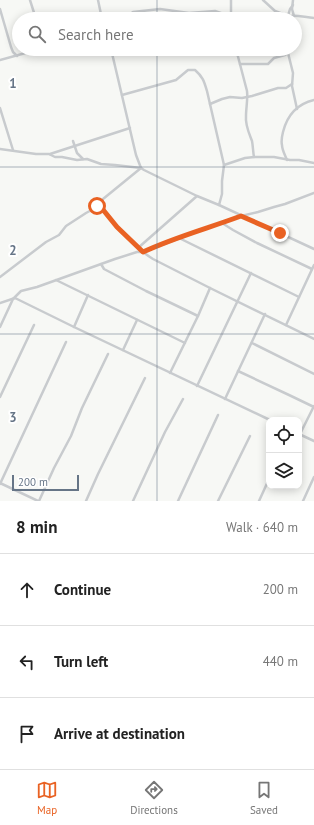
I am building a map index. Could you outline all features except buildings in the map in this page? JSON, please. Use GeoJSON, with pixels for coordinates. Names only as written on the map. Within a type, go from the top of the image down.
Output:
{"type":"FeatureCollection","features":[{"type":"Feature","properties":{"kind":"street"},"geometry":{"type":"LineString","coordinates":[[30,0],[34,12]]}},
{"type":"Feature","properties":{"kind":"street"},"geometry":{"type":"LineString","coordinates":[[98,0],[101,12]]}},
{"type":"Feature","properties":{"kind":"street"},"geometry":{"type":"LineString","coordinates":[[230,12],[231,0]]}},
{"type":"Feature","properties":{"kind":"street"},"geometry":{"type":"LineString","coordinates":[[263,0],[278,12]]}},
{"type":"Feature","properties":{"kind":"street"},"geometry":{"type":"LineString","coordinates":[[293,0],[293,12]]}},
{"type":"Feature","properties":{"kind":"street"},"geometry":{"type":"LineString","coordinates":[[289,12],[293,5]]}},
{"type":"Feature","properties":{"kind":"street"},"geometry":{"type":"LineString","coordinates":[[0,8],[12,49]]}},
{"type":"Feature","properties":{"kind":"street"},"geometry":{"type":"LineString","coordinates":[[133,12],[160,9],[182,12]]}},
{"type":"Feature","properties":{"kind":"street"},"geometry":{"type":"LineString","coordinates":[[202,12],[218,12]]}},
{"type":"Feature","properties":{"kind":"street"},"geometry":{"type":"LineString","coordinates":[[302,16],[314,18]]}},
{"type":"Feature","properties":{"kind":"street"},"geometry":{"type":"LineString","coordinates":[[0,60],[17,56]]}},
{"type":"Feature","properties":{"kind":"street"},"geometry":{"type":"LineString","coordinates":[[113,56],[136,155],[141,168]]}},
{"type":"Feature","properties":{"kind":"street"},"geometry":{"type":"LineString","coordinates":[[238,56],[244,78],[247,97],[246,117],[254,157]]}},
{"type":"Feature","properties":{"kind":"street"},"geometry":{"type":"LineString","coordinates":[[240,64],[268,64],[274,58],[281,56]]}},
{"type":"Feature","properties":{"kind":"street"},"geometry":{"type":"LineString","coordinates":[[289,56],[293,73],[292,84],[297,109]]}},
{"type":"Feature","properties":{"kind":"street"},"geometry":{"type":"LineString","coordinates":[[122,95],[176,80],[188,70],[194,70],[204,79],[224,164],[222,194],[219,205]]}},
{"type":"Feature","properties":{"kind":"street"},"geometry":{"type":"LineString","coordinates":[[210,104],[230,97],[242,98],[278,88],[286,88],[292,84]]}},
{"type":"Feature","properties":{"kind":"street"},"geometry":{"type":"LineString","coordinates":[[287,160],[282,146],[282,136],[286,122],[297,109],[307,102],[314,100]]}},
{"type":"Feature","properties":{"kind":"street"},"geometry":{"type":"LineString","coordinates":[[0,108],[13,150]]}},
{"type":"Feature","properties":{"kind":"street"},"geometry":{"type":"LineString","coordinates":[[0,149],[36,154],[49,154],[130,128]]}},
{"type":"Feature","properties":{"kind":"street"},"geometry":{"type":"LineString","coordinates":[[73,141],[77,153],[82,159],[101,164],[115,164],[141,168],[314,249]]}},
{"type":"Feature","properties":{"kind":"street"},"geometry":{"type":"LineString","coordinates":[[49,154],[77,160],[84,159]]}},
{"type":"Feature","properties":{"kind":"street"},"geometry":{"type":"LineString","coordinates":[[224,164],[254,157],[274,157],[314,163]]}},
{"type":"Feature","properties":{"kind":"street"},"geometry":{"type":"LineString","coordinates":[[100,206],[103,199],[141,168]]}},
{"type":"Feature","properties":{"kind":"street"},"geometry":{"type":"LineString","coordinates":[[0,327],[15,298],[21,291],[35,288],[119,257],[137,252],[143,252],[241,216],[285,204],[314,193]]}},
{"type":"Feature","properties":{"kind":"street"},"geometry":{"type":"LineString","coordinates":[[138,248],[198,196]]}},
{"type":"Feature","properties":{"kind":"street"},"geometry":{"type":"LineString","coordinates":[[0,277],[46,242],[59,235],[66,226],[97,206],[100,206]]}},
{"type":"Feature","properties":{"kind":"street"},"geometry":{"type":"LineString","coordinates":[[100,206],[117,227],[138,248],[153,259],[286,325],[314,337]]}},
{"type":"Feature","properties":{"kind":"street"},"geometry":{"type":"LineString","coordinates":[[222,223],[257,243],[312,269]]}},
{"type":"Feature","properties":{"kind":"street"},"geometry":{"type":"LineString","coordinates":[[179,238],[299,297]]}},
{"type":"Feature","properties":{"kind":"street"},"geometry":{"type":"LineString","coordinates":[[101,264],[104,269],[198,316]]}},
{"type":"Feature","properties":{"kind":"street"},"geometry":{"type":"LineString","coordinates":[[286,325],[314,265]]}},
{"type":"Feature","properties":{"kind":"street"},"geometry":{"type":"LineString","coordinates":[[197,386],[251,273]]}},
{"type":"Feature","properties":{"kind":"street"},"geometry":{"type":"LineString","coordinates":[[56,279],[185,343]]}},
{"type":"Feature","properties":{"kind":"street"},"geometry":{"type":"LineString","coordinates":[[170,373],[210,288]]}},
{"type":"Feature","properties":{"kind":"street"},"geometry":{"type":"LineString","coordinates":[[74,327],[88,295]]}},
{"type":"Feature","properties":{"kind":"street"},"geometry":{"type":"LineString","coordinates":[[0,303],[15,298],[266,418]]}},
{"type":"Feature","properties":{"kind":"street"},"geometry":{"type":"LineString","coordinates":[[225,399],[265,314]]}},
{"type":"Feature","properties":{"kind":"street"},"geometry":{"type":"LineString","coordinates":[[123,350],[137,320]]}},
{"type":"Feature","properties":{"kind":"street"},"geometry":{"type":"LineString","coordinates":[[0,397],[27,337],[34,325]]}},
{"type":"Feature","properties":{"kind":"street"},"geometry":{"type":"LineString","coordinates":[[66,342],[0,483],[39,501],[71,436],[85,402],[108,354]]}},
{"type":"Feature","properties":{"kind":"street"},"geometry":{"type":"LineString","coordinates":[[251,343],[314,374]]}},
{"type":"Feature","properties":{"kind":"street"},"geometry":{"type":"LineString","coordinates":[[238,371],[314,407],[302,430]]}},
{"type":"Feature","properties":{"kind":"street"},"geometry":{"type":"LineString","coordinates":[[86,501],[145,378]]}},
{"type":"Feature","properties":{"kind":"street"},"geometry":{"type":"LineString","coordinates":[[133,501],[182,399]]}},
{"type":"Feature","properties":{"kind":"street"},"geometry":{"type":"LineString","coordinates":[[178,501],[218,415]]}},
{"type":"Feature","properties":{"kind":"street"},"geometry":{"type":"LineString","coordinates":[[302,435],[314,441]]}},
{"type":"Feature","properties":{"kind":"street"},"geometry":{"type":"LineString","coordinates":[[218,501],[250,436]]}},
{"type":"Feature","properties":{"kind":"street"},"geometry":{"type":"LineString","coordinates":[[303,501],[314,477]]}},
{"type":"Feature","properties":{"kind":"street"},"geometry":{"type":"LineString","coordinates":[[259,501],[266,486]]}},
{"type":"Feature","properties":{"kind":"route"},"geometry":{"type":"LineString","coordinates":[[97,206],[100,206],[117,227],[143,252],[193,232],[241,216],[280,233]]}}]}
